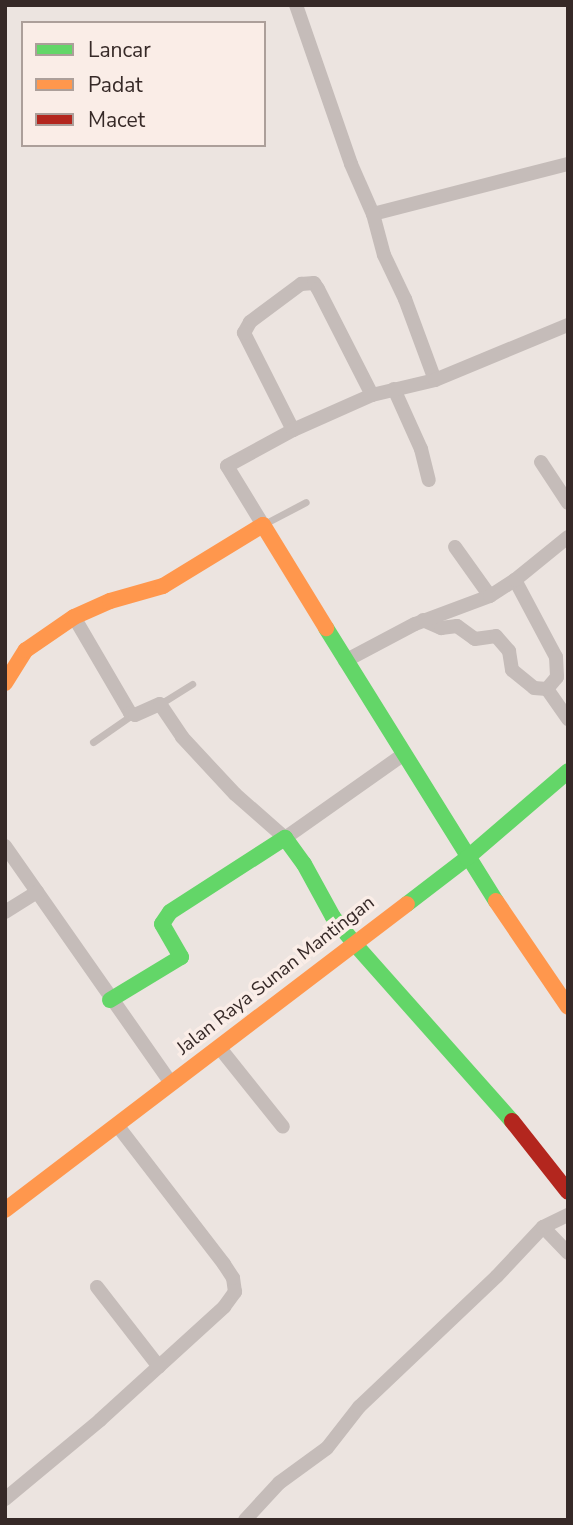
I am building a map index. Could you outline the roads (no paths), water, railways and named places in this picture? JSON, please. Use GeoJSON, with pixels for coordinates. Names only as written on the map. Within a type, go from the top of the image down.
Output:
{"type":"FeatureCollection","features":[{"type":"Feature","properties":{"kind":"street"},"geometry":{"type":"LineString","coordinates":[[296,5],[351,164],[373,214],[384,255],[405,299],[435,380]]}},
{"type":"Feature","properties":{"kind":"street"},"geometry":{"type":"LineString","coordinates":[[373,214],[568,164]]}},
{"type":"Feature","properties":{"kind":"street"},"geometry":{"type":"LineString","coordinates":[[293,430],[244,333],[250,322],[301,284],[314,283],[318,289],[372,395]]}},
{"type":"Feature","properties":{"kind":"street"},"geometry":{"type":"LineString","coordinates":[[568,325],[435,380],[372,395],[293,430],[227,466],[467,858],[568,1007]]}},
{"type":"Feature","properties":{"kind":"street"},"geometry":{"type":"LineString","coordinates":[[394,389],[421,449],[429,481]]}},
{"type":"Feature","properties":{"kind":"street"},"geometry":{"type":"LineString","coordinates":[[541,462],[568,503]]}},
{"type":"Feature","properties":{"kind":"street"},"geometry":{"type":"LineString","coordinates":[[5,683],[26,650],[74,617],[110,601],[163,586],[262,525]]}},
{"type":"Feature","properties":{"kind":"street"},"geometry":{"type":"LineString","coordinates":[[345,661],[423,620],[489,596],[515,580],[568,537]]}},
{"type":"Feature","properties":{"kind":"street"},"geometry":{"type":"LineString","coordinates":[[455,547],[489,596]]}},
{"type":"Feature","properties":{"kind":"street"},"geometry":{"type":"LineString","coordinates":[[515,580],[562,656],[557,677],[547,689]]}},
{"type":"Feature","properties":{"kind":"street"},"geometry":{"type":"LineString","coordinates":[[74,617],[133,715],[160,704],[182,737],[235,794],[285,838],[304,864],[333,917],[526,1136],[568,1192]]}},
{"type":"Feature","properties":{"kind":"street"},"geometry":{"type":"LineString","coordinates":[[423,620],[441,628],[457,626],[475,639],[496,636],[509,651],[512,670],[534,688],[547,689]]}},
{"type":"Feature","properties":{"kind":"street"},"geometry":{"type":"LineString","coordinates":[[547,689],[568,719]]}},
{"type":"Feature","properties":{"kind":"street"},"geometry":{"type":"LineString","coordinates":[[110,1000],[181,957],[162,924],[170,912],[285,838],[404,754]]}},
{"type":"Feature","properties":{"kind":"street","name":"Jalan Raya Sunan Mantingan"},"geometry":{"type":"LineString","coordinates":[[5,1210],[353,942],[467,858],[568,771]]}},
{"type":"Feature","properties":{"kind":"street"},"geometry":{"type":"LineString","coordinates":[[5,846],[110,1000],[171,1083]]}},
{"type":"Feature","properties":{"kind":"street"},"geometry":{"type":"LineString","coordinates":[[5,912],[37,892]]}},
{"type":"Feature","properties":{"kind":"street"},"geometry":{"type":"LineString","coordinates":[[219,1047],[283,1126]]}},
{"type":"Feature","properties":{"kind":"street"},"geometry":{"type":"LineString","coordinates":[[5,1499],[159,1367],[229,1302],[235,1292],[234,1282],[224,1264],[117,1125]]}},
{"type":"Feature","properties":{"kind":"street"},"geometry":{"type":"LineString","coordinates":[[245,1520],[279,1483],[327,1448],[359,1407],[497,1276],[543,1227],[568,1215]]}},
{"type":"Feature","properties":{"kind":"street"},"geometry":{"type":"LineString","coordinates":[[543,1227],[568,1253]]}},
{"type":"Feature","properties":{"kind":"street"},"geometry":{"type":"LineString","coordinates":[[97,1287],[159,1367]]}},
{"type":"Feature","properties":{"kind":"lane"},"geometry":{"type":"LineString","coordinates":[[262,525],[306,502]]}},
{"type":"Feature","properties":{"kind":"lane"},"geometry":{"type":"LineString","coordinates":[[160,704],[192,684]]}},
{"type":"Feature","properties":{"kind":"lane"},"geometry":{"type":"LineString","coordinates":[[93,742],[133,715]]}}]}
